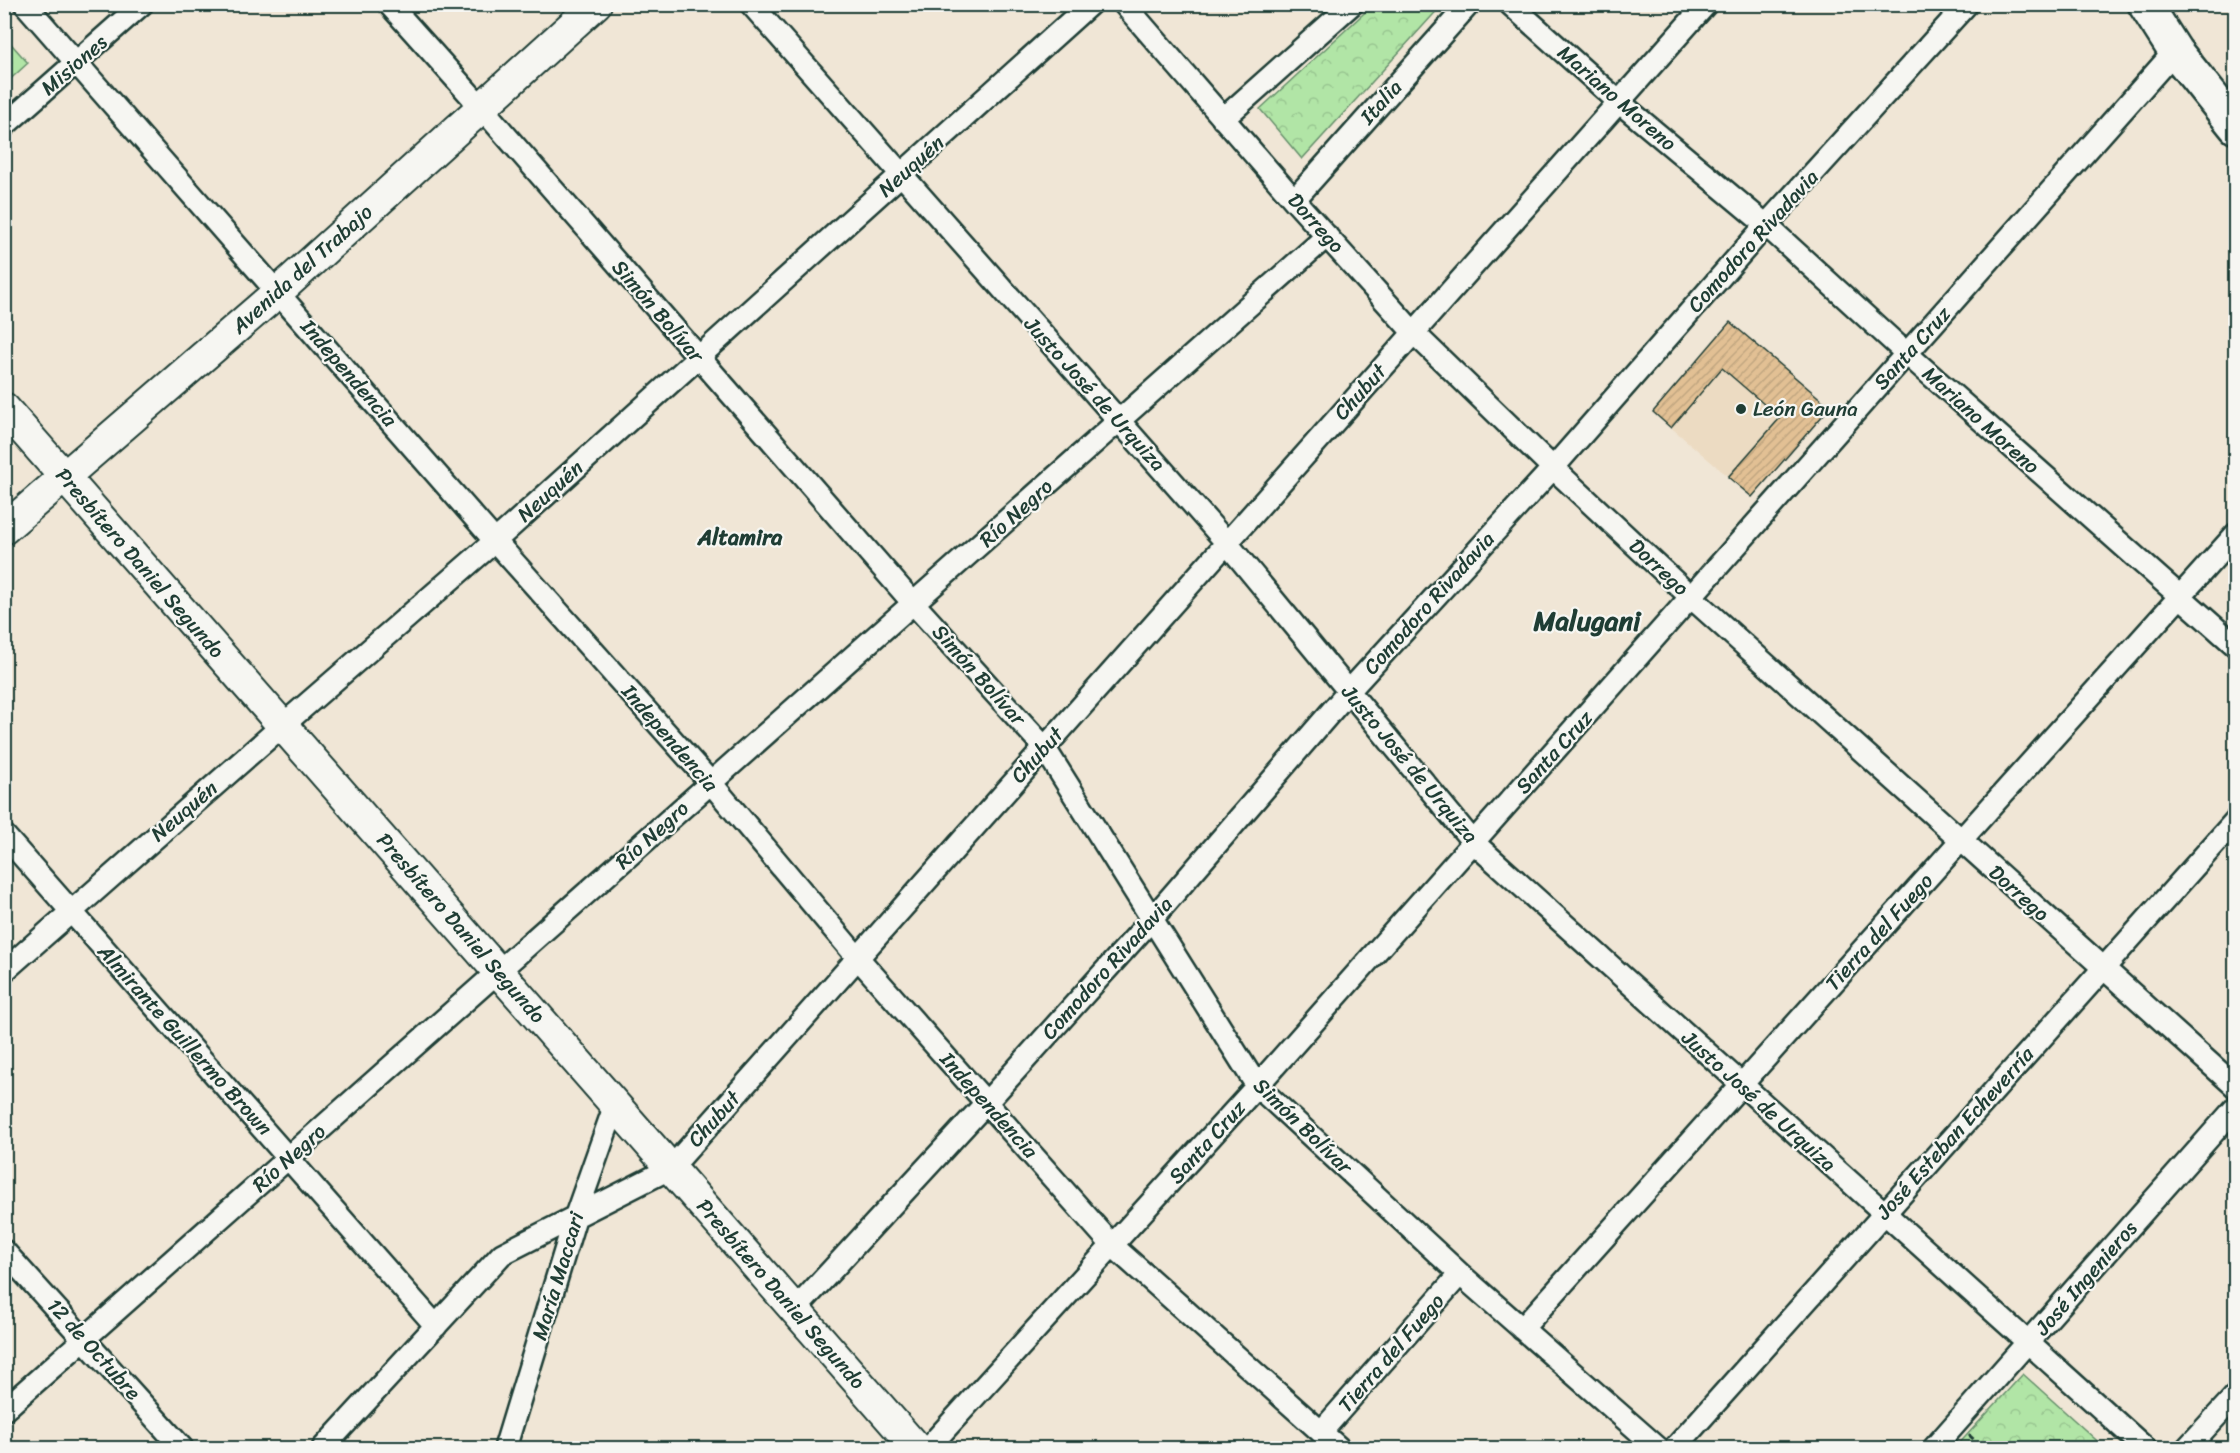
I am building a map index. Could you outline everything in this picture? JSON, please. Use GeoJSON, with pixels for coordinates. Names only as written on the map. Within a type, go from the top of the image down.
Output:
{"type":"FeatureCollection","features":[{"type":"Feature","properties":{"kind":"main road","name":"Avenida del Trabajo"},"geometry":{"type":"LineString","coordinates":[[4,529],[278,292],[596,4]]}},
{"type":"Feature","properties":{"kind":"main road"},"geometry":{"type":"LineString","coordinates":[[2145,4],[2175,51],[2235,127]]}},
{"type":"Feature","properties":{"kind":"main road","name":"Presbítero Daniel Segundo"},"geometry":{"type":"LineString","coordinates":[[4,408],[916,1449]]}},
{"type":"Feature","properties":{"kind":"street","name":"Independencia"},"geometry":{"type":"LineString","coordinates":[[25,4],[495,541],[711,783],[857,957],[1113,1246],[1339,1449]]}},
{"type":"Feature","properties":{"kind":"street","name":"Misiones"},"geometry":{"type":"LineString","coordinates":[[4,126],[142,4]]}},
{"type":"Feature","properties":{"kind":"street","name":"Simón Bolívar"},"geometry":{"type":"LineString","coordinates":[[389,4],[914,604],[1044,747],[1257,1086],[1460,1274],[1658,1449]]}},
{"type":"Feature","properties":{"kind":"street","name":"Justo José de Urquiza"},"geometry":{"type":"LineString","coordinates":[[751,4],[1226,542],[1473,842],[2145,1449]]}},
{"type":"Feature","properties":{"kind":"street","name":"Neuquén"},"geometry":{"type":"LineString","coordinates":[[4,971],[283,724],[495,541],[1090,4]]}},
{"type":"Feature","properties":{"kind":"street","name":"Dorrego"},"geometry":{"type":"LineString","coordinates":[[1124,4],[1294,200],[1414,333],[1553,468],[1692,597],[2235,1087]]}},
{"type":"Feature","properties":{"kind":"street"},"geometry":{"type":"LineString","coordinates":[[1224,119],[1352,4]]}},
{"type":"Feature","properties":{"kind":"street","name":"Italia"},"geometry":{"type":"LineString","coordinates":[[1294,200],[1469,4]]}},
{"type":"Feature","properties":{"kind":"street","name":"Mariano Moreno"},"geometry":{"type":"LineString","coordinates":[[1510,4],[1619,102],[1766,225],[1907,354],[2235,646]]}},
{"type":"Feature","properties":{"kind":"street","name":"Chubut"},"geometry":{"type":"LineString","coordinates":[[323,1449],[502,1254],[671,1168],[1706,4]]}},
{"type":"Feature","properties":{"kind":"street","name":"Comodoro Rivadavia"},"geometry":{"type":"LineString","coordinates":[[795,1310],[1152,919],[1348,691],[1553,468],[1766,225],[1967,4]]}},
{"type":"Feature","properties":{"kind":"street","name":"Santa Cruz"},"geometry":{"type":"LineString","coordinates":[[928,1449],[1257,1086],[2175,51]]}},
{"type":"Feature","properties":{"kind":"street","name":"Río Negro"},"geometry":{"type":"LineString","coordinates":[[4,1410],[1327,236]]}},
{"type":"Feature","properties":{"kind":"street","name":"Tierra del Fuego"},"geometry":{"type":"LineString","coordinates":[[1522,1329],[2235,534]]}},
{"type":"Feature","properties":{"kind":"street","name":"José Esteban Echeverría"},"geometry":{"type":"LineString","coordinates":[[1675,1449],[2235,820]]}},
{"type":"Feature","properties":{"kind":"street","name":"Almirante Guillermo Brown"},"geometry":{"type":"LineString","coordinates":[[4,835],[436,1326]]}},
{"type":"Feature","properties":{"kind":"street","name":"María Maccari"},"geometry":{"type":"LineString","coordinates":[[506,1449],[576,1215],[615,1105]]}},
{"type":"Feature","properties":{"kind":"street","name":"José Ingenieros"},"geometry":{"type":"LineString","coordinates":[[1934,1449],[2235,1107]]}},
{"type":"Feature","properties":{"kind":"street","name":"12 de Octubre"},"geometry":{"type":"LineString","coordinates":[[4,1251],[182,1449]]}},
{"type":"Feature","properties":{"kind":"street","name":"Tierra del Fuego"},"geometry":{"type":"LineString","coordinates":[[1321,1432],[1460,1274]]}},
{"type":"Feature","properties":{"kind":"street"},"geometry":{"type":"LineString","coordinates":[[2187,1449],[2235,1395]]}},
{"type":"Feature","properties":{"kind":"shaded area","name":"León Gauna"},"geometry":{"type":"Polygon","coordinates":[[[1730,322],[1830,407],[1752,497],[1653,412],[1730,322]]]}},
{"type":"Feature","properties":{"kind":"green space"},"geometry":{"type":"Polygon","coordinates":[[[1374,4],[1442,5],[1302,159],[1260,109],[1374,4]]]}},
{"type":"Feature","properties":{"kind":"green space"},"geometry":{"type":"Polygon","coordinates":[[[5,37],[28,63],[5,84],[5,37]]]}},
{"type":"Feature","properties":{"kind":"green space"},"geometry":{"type":"Polygon","coordinates":[[[2023,1374],[2105,1448],[1955,1448],[2023,1374]]]}},
{"type":"Feature","properties":{"kind":"building","name":"León Gauna"},"geometry":{"type":"Polygon","coordinates":[[[1730,322],[1830,407],[1752,497],[1728,477],[1780,418],[1722,368],[1671,428],[1653,412],[1730,322]]]}},
{"type":"Feature","properties":{"kind":"place","name":"León Gauna"},"geometry":{"type":"Point","coordinates":[1741,409]}},
{"type":"Feature","properties":{"kind":"district","name":"Altamira"},"geometry":{"type":"Point","coordinates":[740,537]}},
{"type":"Feature","properties":{"kind":"district","name":"Malugani"},"geometry":{"type":"Point","coordinates":[1587,621]}}]}
